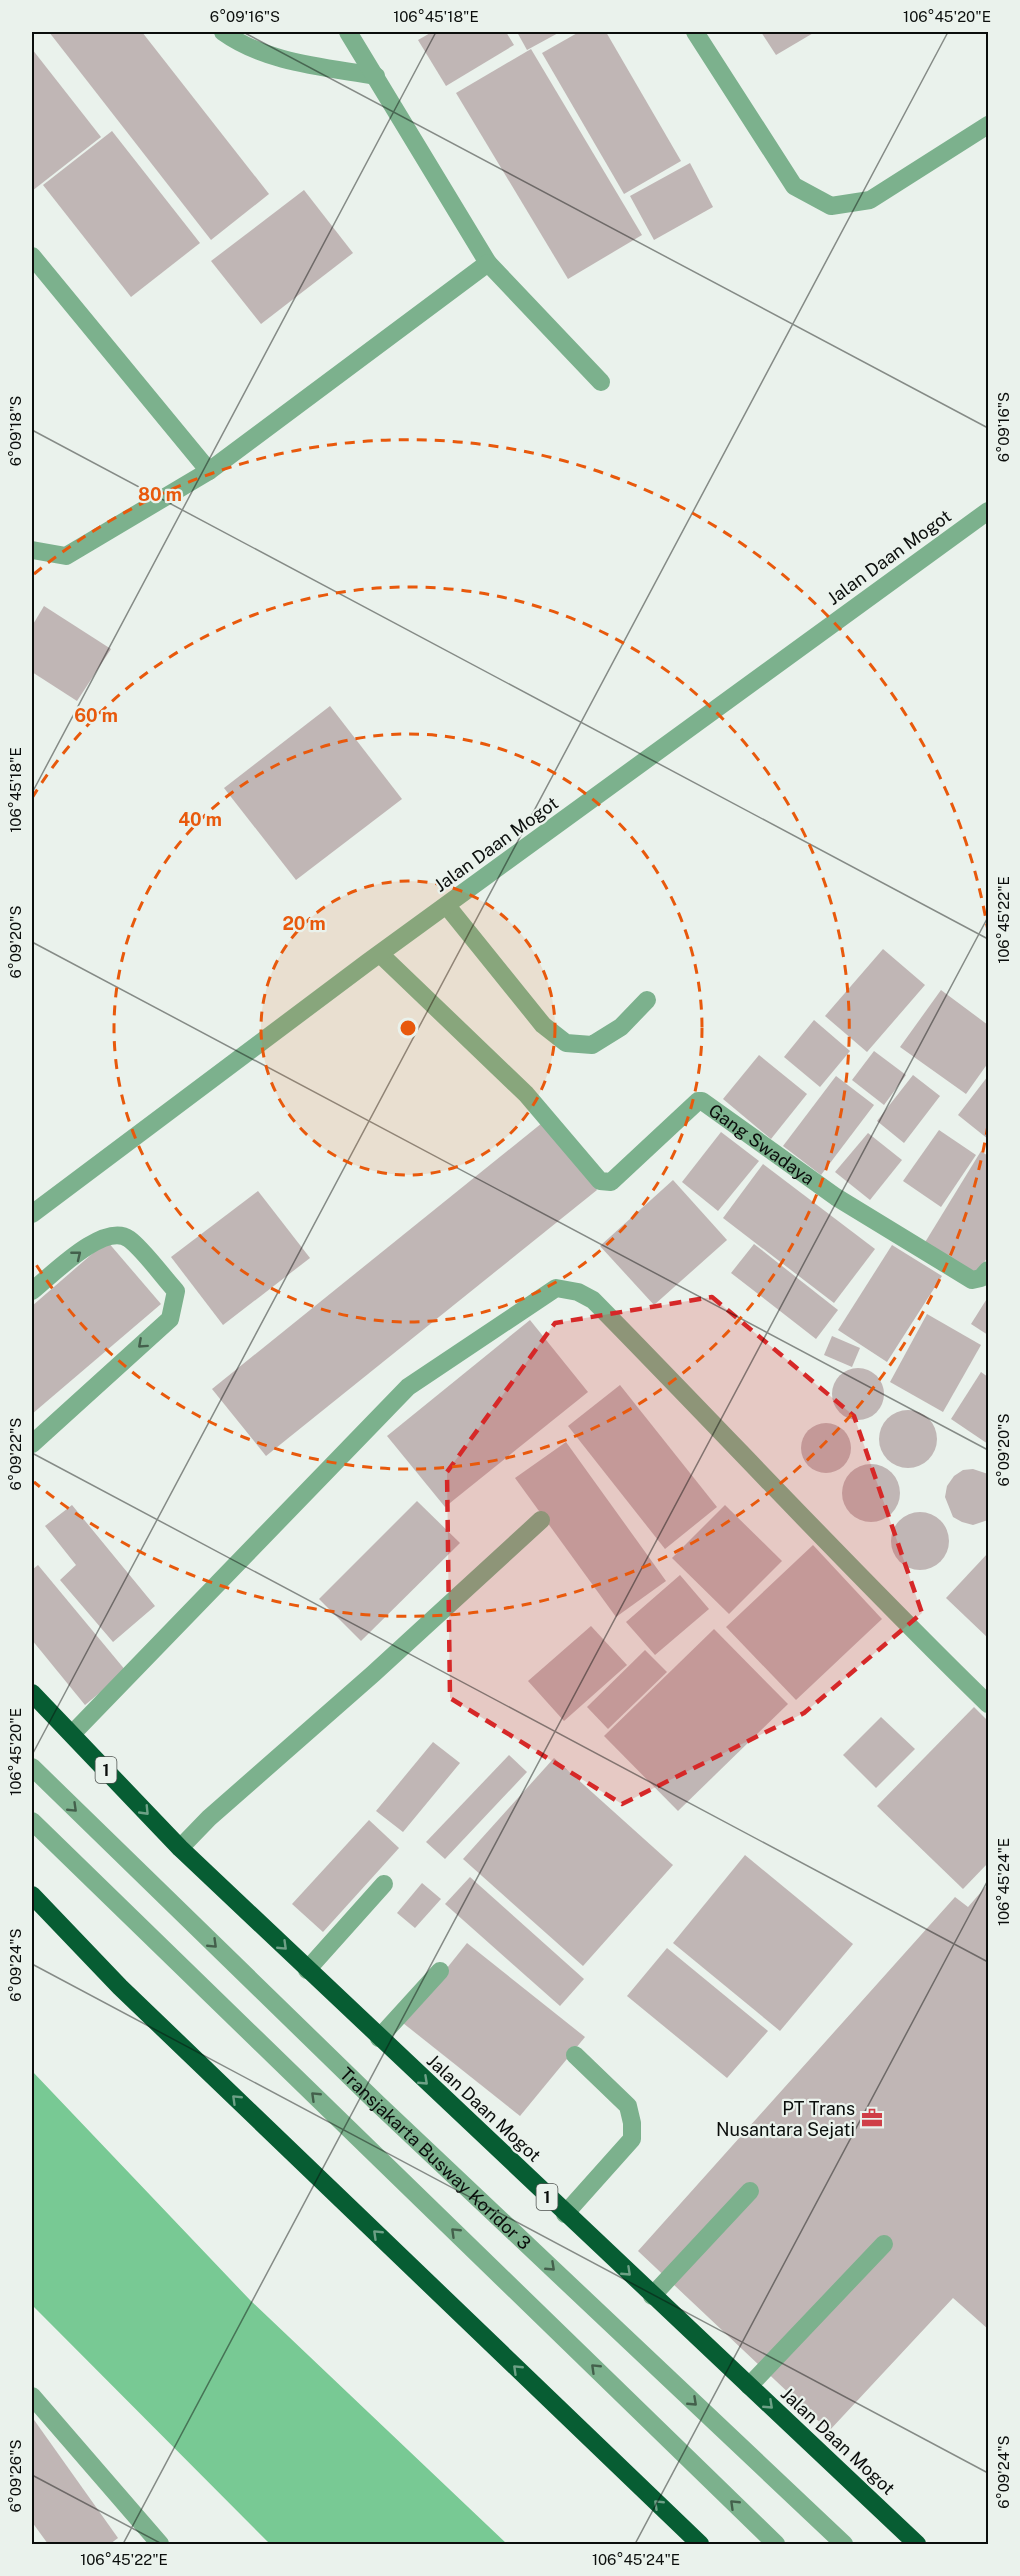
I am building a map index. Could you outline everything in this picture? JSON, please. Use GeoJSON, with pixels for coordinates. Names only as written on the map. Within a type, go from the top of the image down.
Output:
{"type":"FeatureCollection","features":[{"type":"Feature","properties":{"kind":"highway","name":"Jalan Daan Mogot"},"geometry":{"type":"LineString","coordinates":[[32,1693],[180,1848],[917,2544]]}},
{"type":"Feature","properties":{"kind":"highway"},"geometry":{"type":"LineString","coordinates":[[32,1895],[120,1988],[700,2544]]}},
{"type":"Feature","properties":{"kind":"street"},"geometry":{"type":"LineString","coordinates":[[223,32],[233,39],[276,57],[376,76]]}},
{"type":"Feature","properties":{"kind":"street"},"geometry":{"type":"LineString","coordinates":[[348,32],[488,263],[601,382]]}},
{"type":"Feature","properties":{"kind":"street"},"geometry":{"type":"LineString","coordinates":[[695,32],[794,186],[831,206],[870,200],[988,125]]}},
{"type":"Feature","properties":{"kind":"street"},"geometry":{"type":"LineString","coordinates":[[32,256],[209,471]]}},
{"type":"Feature","properties":{"kind":"street"},"geometry":{"type":"LineString","coordinates":[[32,550],[66,556],[209,471],[488,263]]}},
{"type":"Feature","properties":{"kind":"street","name":"Jalan Daan Mogot"},"geometry":{"type":"LineString","coordinates":[[32,1214],[380,954],[988,511]]}},
{"type":"Feature","properties":{"kind":"street"},"geometry":{"type":"LineString","coordinates":[[447,906],[543,1025],[566,1043],[592,1045],[621,1027],[647,1000]]}},
{"type":"Feature","properties":{"kind":"street","name":"Gang Swadaya"},"geometry":{"type":"LineString","coordinates":[[380,954],[526,1094],[600,1181],[611,1182],[698,1101],[702,1101],[836,1197],[972,1280],[981,1278],[988,1270]]}},
{"type":"Feature","properties":{"kind":"street"},"geometry":{"type":"LineString","coordinates":[[32,1291],[96,1239],[115,1234],[128,1238],[176,1291],[170,1319],[32,1444]]}},
{"type":"Feature","properties":{"kind":"street"},"geometry":{"type":"LineString","coordinates":[[72,1734],[408,1387],[556,1288],[578,1292],[592,1300],[734,1443],[900,1619],[988,1704]]}},
{"type":"Feature","properties":{"kind":"street"},"geometry":{"type":"LineString","coordinates":[[180,1848],[209,1818],[374,1674],[541,1520]]}},
{"type":"Feature","properties":{"kind":"street","name":"Transjakarta Busway Koridor 3"},"geometry":{"type":"LineString","coordinates":[[32,1767],[386,2111],[844,2544]]}},
{"type":"Feature","properties":{"kind":"street"},"geometry":{"type":"LineString","coordinates":[[32,1821],[776,2544]]}},
{"type":"Feature","properties":{"kind":"street"},"geometry":{"type":"LineString","coordinates":[[307,1970],[384,1884]]}},
{"type":"Feature","properties":{"kind":"street"},"geometry":{"type":"LineString","coordinates":[[379,2038],[440,1971]]}},
{"type":"Feature","properties":{"kind":"street"},"geometry":{"type":"LineString","coordinates":[[565,2214],[632,2139],[632,2123],[628,2106],[575,2055]]}},
{"type":"Feature","properties":{"kind":"street"},"geometry":{"type":"LineString","coordinates":[[652,2296],[750,2191]]}},
{"type":"Feature","properties":{"kind":"street"},"geometry":{"type":"LineString","coordinates":[[749,2386],[885,2244]]}},
{"type":"Feature","properties":{"kind":"street"},"geometry":{"type":"LineString","coordinates":[[32,2396],[160,2544]]}},
{"type":"Feature","properties":{"kind":"highlighted area"},"geometry":{"type":"Polygon","coordinates":[[[712,1297],[854,1416],[922,1613],[804,1713],[622,1804],[450,1698],[447,1472],[555,1323],[712,1297]]]}},
{"type":"Feature","properties":{"kind":"shaded area"},"geometry":{"type":"Polygon","coordinates":[[[32,2071],[250,2300],[507,2544],[270,2544],[32,2305],[32,2071]]]}},
{"type":"Feature","properties":{"kind":"building"},"geometry":{"type":"Polygon","coordinates":[[[49,32],[142,32],[269,194],[211,240],[49,32]]]}},
{"type":"Feature","properties":{"kind":"building"},"geometry":{"type":"Polygon","coordinates":[[[432,32],[506,32],[514,45],[446,86],[418,40],[432,32]]]}},
{"type":"Feature","properties":{"kind":"building"},"geometry":{"type":"Polygon","coordinates":[[[517,32],[560,32],[527,50],[517,32]]]}},
{"type":"Feature","properties":{"kind":"building"},"geometry":{"type":"Polygon","coordinates":[[[579,32],[606,32],[681,161],[624,194],[542,53],[579,32]]]}},
{"type":"Feature","properties":{"kind":"building"},"geometry":{"type":"Polygon","coordinates":[[[761,32],[815,32],[776,55],[761,32]]]}},
{"type":"Feature","properties":{"kind":"building"},"geometry":{"type":"Polygon","coordinates":[[[32,49],[101,137],[32,191],[32,49]]]}},
{"type":"Feature","properties":{"kind":"building"},"geometry":{"type":"Polygon","coordinates":[[[531,49],[642,235],[568,279],[456,93],[531,49]]]}},
{"type":"Feature","properties":{"kind":"building"},"geometry":{"type":"Polygon","coordinates":[[[112,131],[200,243],[131,297],[43,185],[112,131]]]}},
{"type":"Feature","properties":{"kind":"building"},"geometry":{"type":"Polygon","coordinates":[[[690,163],[713,207],[654,240],[630,196],[690,163]]]}},
{"type":"Feature","properties":{"kind":"building"},"geometry":{"type":"Polygon","coordinates":[[[304,190],[353,253],[261,324],[211,261],[304,190]]]}},
{"type":"Feature","properties":{"kind":"building"},"geometry":{"type":"Polygon","coordinates":[[[44,606],[111,649],[77,701],[32,672],[32,626],[44,606]]]}},
{"type":"Feature","properties":{"kind":"building"},"geometry":{"type":"Polygon","coordinates":[[[330,706],[402,799],[296,880],[224,788],[330,706]]]}},
{"type":"Feature","properties":{"kind":"building"},"geometry":{"type":"Polygon","coordinates":[[[883,949],[925,985],[867,1052],[825,1016],[883,949]]]}},
{"type":"Feature","properties":{"kind":"building"},"geometry":{"type":"Polygon","coordinates":[[[941,990],[988,1025],[988,1063],[966,1094],[900,1047],[941,990]]]}},
{"type":"Feature","properties":{"kind":"building"},"geometry":{"type":"Polygon","coordinates":[[[814,1020],[850,1051],[820,1087],[784,1057],[814,1020]]]}},
{"type":"Feature","properties":{"kind":"building"},"geometry":{"type":"Polygon","coordinates":[[[874,1051],[906,1075],[884,1105],[852,1080],[874,1051]]]}},
{"type":"Feature","properties":{"kind":"building"},"geometry":{"type":"Polygon","coordinates":[[[759,1055],[807,1094],[771,1139],[723,1099],[759,1055]]]}},
{"type":"Feature","properties":{"kind":"building"},"geometry":{"type":"Polygon","coordinates":[[[913,1075],[940,1096],[904,1143],[877,1121],[913,1075]]]}},
{"type":"Feature","properties":{"kind":"building"},"geometry":{"type":"Polygon","coordinates":[[[836,1076],[874,1105],[821,1175],[783,1146],[836,1076]]]}},
{"type":"Feature","properties":{"kind":"building"},"geometry":{"type":"Polygon","coordinates":[[[988,1076],[988,1139],[958,1115],[988,1076]]]}},
{"type":"Feature","properties":{"kind":"building"},"geometry":{"type":"Polygon","coordinates":[[[542,1123],[597,1190],[266,1456],[212,1389],[542,1123]]]}},
{"type":"Feature","properties":{"kind":"building"},"geometry":{"type":"Polygon","coordinates":[[[939,1130],[976,1155],[941,1207],[903,1181],[939,1130]]]}},
{"type":"Feature","properties":{"kind":"building"},"geometry":{"type":"Polygon","coordinates":[[[721,1132],[759,1161],[718,1211],[682,1182],[721,1132]]]}},
{"type":"Feature","properties":{"kind":"building"},"geometry":{"type":"Polygon","coordinates":[[[868,1133],[902,1160],[870,1200],[835,1172],[868,1133]]]}},
{"type":"Feature","properties":{"kind":"building"},"geometry":{"type":"Polygon","coordinates":[[[981,1151],[988,1156],[988,1256],[977,1275],[924,1244],[981,1151]]]}},
{"type":"Feature","properties":{"kind":"building"},"geometry":{"type":"Polygon","coordinates":[[[763,1164],[875,1249],[834,1303],[723,1218],[763,1164]]]}},
{"type":"Feature","properties":{"kind":"building"},"geometry":{"type":"Polygon","coordinates":[[[673,1180],[727,1240],[654,1305],[600,1246],[673,1180]]]}},
{"type":"Feature","properties":{"kind":"building"},"geometry":{"type":"Polygon","coordinates":[[[258,1191],[310,1258],[223,1325],[171,1257],[258,1191]]]}},
{"type":"Feature","properties":{"kind":"building"},"geometry":{"type":"Polygon","coordinates":[[[107,1241],[161,1304],[32,1414],[32,1306],[107,1241]]]}},
{"type":"Feature","properties":{"kind":"building"},"geometry":{"type":"Polygon","coordinates":[[[754,1244],[838,1310],[816,1339],[731,1273],[754,1244]]]}},
{"type":"Feature","properties":{"kind":"building"},"geometry":{"type":"Polygon","coordinates":[[[892,1245],[942,1276],[887,1362],[838,1330],[892,1245]]]}},
{"type":"Feature","properties":{"kind":"building"},"geometry":{"type":"Polygon","coordinates":[[[988,1297],[988,1335],[971,1324],[988,1297]]]}},
{"type":"Feature","properties":{"kind":"building"},"geometry":{"type":"Polygon","coordinates":[[[927,1314],[981,1345],[943,1412],[890,1382],[927,1314]]]}},
{"type":"Feature","properties":{"kind":"building"},"geometry":{"type":"Polygon","coordinates":[[[530,1320],[588,1392],[445,1507],[387,1436],[530,1320]]]}},
{"type":"Feature","properties":{"kind":"building"},"geometry":{"type":"Polygon","coordinates":[[[832,1336],[860,1348],[852,1367],[824,1355],[832,1336]]]}},
{"type":"Feature","properties":{"kind":"building"},"geometry":{"type":"Polygon","coordinates":[[[853,1368],[863,1368],[877,1375],[884,1394],[877,1413],[863,1420],[853,1420],[843,1416],[836,1409],[832,1399],[832,1389],[836,1379],[843,1372],[853,1368]]]}},
{"type":"Feature","properties":{"kind":"building"},"geometry":{"type":"Polygon","coordinates":[[[981,1372],[988,1377],[988,1444],[951,1419],[981,1372]]]}},
{"type":"Feature","properties":{"kind":"building"},"geometry":{"type":"Polygon","coordinates":[[[620,1385],[717,1507],[665,1549],[568,1426],[620,1385]]]}},
{"type":"Feature","properties":{"kind":"building"},"geometry":{"type":"Polygon","coordinates":[[[908,1410],[919,1412],[932,1423],[937,1439],[935,1450],[924,1463],[908,1468],[897,1466],[884,1455],[879,1439],[881,1428],[892,1415],[908,1410]]]}},
{"type":"Feature","properties":{"kind":"building"},"geometry":{"type":"Polygon","coordinates":[[[821,1423],[831,1423],[844,1430],[851,1443],[851,1453],[844,1466],[831,1473],[821,1473],[812,1469],[805,1462],[801,1453],[801,1443],[805,1434],[812,1427],[821,1423]]]}},
{"type":"Feature","properties":{"kind":"building"},"geometry":{"type":"Polygon","coordinates":[[[566,1442],[666,1581],[616,1617],[515,1478],[566,1442]]]}},
{"type":"Feature","properties":{"kind":"building"},"geometry":{"type":"Polygon","coordinates":[[[865,1464],[877,1464],[892,1472],[900,1487],[900,1499],[892,1514],[877,1522],[865,1522],[850,1514],[842,1499],[842,1487],[850,1472],[865,1464]]]}},
{"type":"Feature","properties":{"kind":"building"},"geometry":{"type":"Polygon","coordinates":[[[973,1469],[988,1474],[988,1520],[973,1525],[953,1517],[945,1497],[947,1486],[954,1476],[963,1470],[973,1469]]]}},
{"type":"Feature","properties":{"kind":"building"},"geometry":{"type":"Polygon","coordinates":[[[417,1501],[460,1543],[361,1641],[319,1599],[417,1501]]]}},
{"type":"Feature","properties":{"kind":"building"},"geometry":{"type":"Polygon","coordinates":[[[72,1505],[155,1606],[113,1642],[60,1580],[76,1565],[45,1526],[72,1505]]]}},
{"type":"Feature","properties":{"kind":"building"},"geometry":{"type":"Polygon","coordinates":[[[725,1505],[782,1561],[729,1614],[672,1558],[725,1505]]]}},
{"type":"Feature","properties":{"kind":"building"},"geometry":{"type":"Polygon","coordinates":[[[920,1512],[931,1514],[944,1525],[949,1541],[947,1552],[936,1565],[920,1570],[909,1568],[896,1557],[891,1541],[893,1530],[904,1517],[920,1512]]]}},
{"type":"Feature","properties":{"kind":"building"},"geometry":{"type":"Polygon","coordinates":[[[813,1545],[882,1619],[796,1700],[726,1627],[813,1545]]]}},
{"type":"Feature","properties":{"kind":"building"},"geometry":{"type":"Polygon","coordinates":[[[988,1553],[988,1638],[946,1598],[988,1553]]]}},
{"type":"Feature","properties":{"kind":"building"},"geometry":{"type":"Polygon","coordinates":[[[38,1565],[126,1671],[85,1705],[32,1640],[32,1570],[38,1565]]]}},
{"type":"Feature","properties":{"kind":"building"},"geometry":{"type":"Polygon","coordinates":[[[680,1575],[709,1609],[655,1655],[626,1622],[680,1575]]]}},
{"type":"Feature","properties":{"kind":"building"},"geometry":{"type":"Polygon","coordinates":[[[591,1626],[627,1665],[564,1721],[528,1681],[591,1626]]]}},
{"type":"Feature","properties":{"kind":"building"},"geometry":{"type":"Polygon","coordinates":[[[714,1629],[788,1704],[678,1811],[604,1736],[714,1629]]]}},
{"type":"Feature","properties":{"kind":"building"},"geometry":{"type":"Polygon","coordinates":[[[645,1650],[667,1672],[608,1729],[587,1707],[645,1650]]]}},
{"type":"Feature","properties":{"kind":"building"},"geometry":{"type":"Polygon","coordinates":[[[974,1707],[988,1721],[988,1863],[963,1889],[877,1806],[974,1707]]]}},
{"type":"Feature","properties":{"kind":"building"},"geometry":{"type":"Polygon","coordinates":[[[881,1717],[915,1749],[876,1788],[843,1755],[881,1717]]]}},
{"type":"Feature","properties":{"kind":"building"},"geometry":{"type":"Polygon","coordinates":[[[433,1742],[460,1763],[403,1832],[376,1811],[433,1742]]]}},
{"type":"Feature","properties":{"kind":"building"},"geometry":{"type":"Polygon","coordinates":[[[509,1755],[527,1772],[445,1859],[426,1842],[509,1755]]]}},
{"type":"Feature","properties":{"kind":"building"},"geometry":{"type":"Polygon","coordinates":[[[554,1758],[673,1865],[583,1966],[463,1859],[554,1758]]]}},
{"type":"Feature","properties":{"kind":"building"},"geometry":{"type":"Polygon","coordinates":[[[369,1820],[399,1848],[323,1932],[292,1904],[369,1820]]]}},
{"type":"Feature","properties":{"kind":"building"},"geometry":{"type":"Polygon","coordinates":[[[745,1855],[853,1944],[780,2031],[673,1943],[745,1855]]]}},
{"type":"Feature","properties":{"kind":"building"},"geometry":{"type":"Polygon","coordinates":[[[470,1877],[584,1979],[560,2006],[445,1904],[470,1877]]]}},
{"type":"Feature","properties":{"kind":"building"},"geometry":{"type":"Polygon","coordinates":[[[422,1883],[441,1899],[415,1928],[397,1913],[422,1883]]]}},
{"type":"Feature","properties":{"kind":"building","name":"PT Trans Nusantara Sejati"},"geometry":{"type":"Polygon","coordinates":[[[988,1884],[988,2329],[953,2298],[829,2431],[638,2251],[955,1897],[968,1907],[988,1884]]]}},
{"type":"Feature","properties":{"kind":"building"},"geometry":{"type":"Polygon","coordinates":[[[467,1943],[585,2037],[520,2116],[403,2023],[467,1943]]]}},
{"type":"Feature","properties":{"kind":"building"},"geometry":{"type":"Polygon","coordinates":[[[667,1948],[768,2031],[727,2078],[627,1996],[667,1948]]]}},
{"type":"Feature","properties":{"kind":"building"},"geometry":{"type":"Polygon","coordinates":[[[32,2417],[118,2538],[110,2544],[48,2544],[32,2522],[32,2417]]]}},
{"type":"Feature","properties":{"kind":"place","name":"PT Trans Nusantara Sejati"},"geometry":{"type":"Point","coordinates":[872,2118]}}]}
